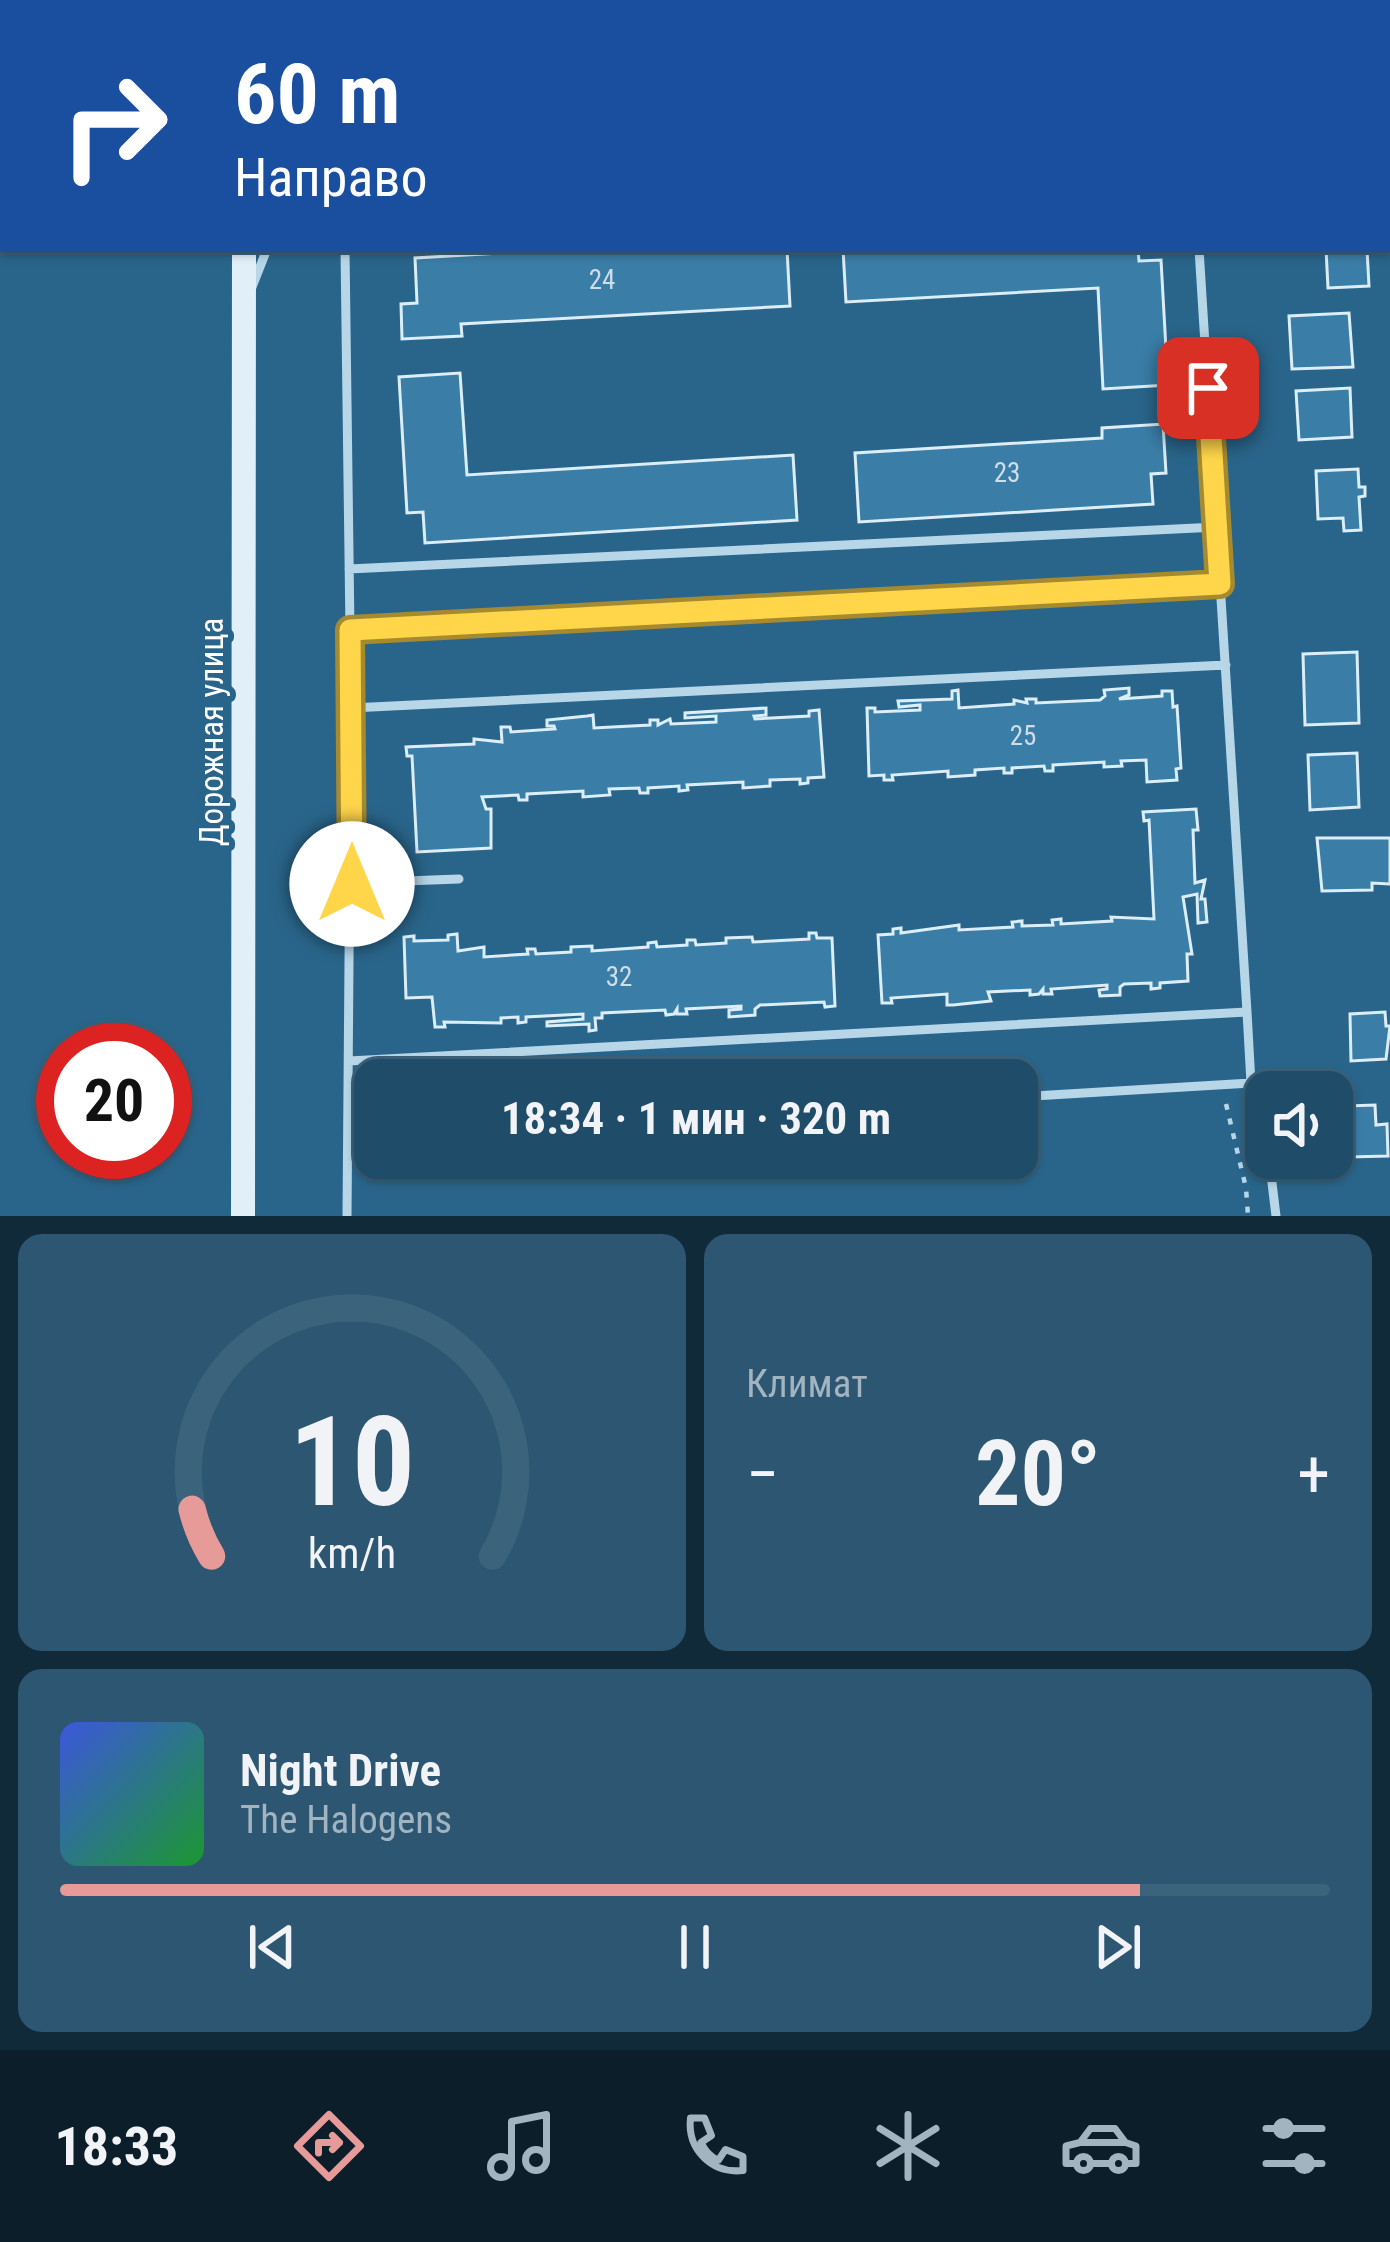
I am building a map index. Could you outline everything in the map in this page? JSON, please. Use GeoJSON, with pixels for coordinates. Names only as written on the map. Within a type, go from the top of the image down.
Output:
{"type":"FeatureCollection","features":[{"type":"Feature","properties":{"kind":"main road","name":"Дорожная улица"},"geometry":{"type":"LineString","coordinates":[[243,1216],[244,252]]}},
{"type":"Feature","properties":{"kind":"lane"},"geometry":{"type":"LineString","coordinates":[[244,309],[266,252]]}},
{"type":"Feature","properties":{"kind":"lane"},"geometry":{"type":"LineString","coordinates":[[345,252],[352,884],[347,1216]]}},
{"type":"Feature","properties":{"kind":"lane"},"geometry":{"type":"LineString","coordinates":[[1199,252],[1250,1071]]}},
{"type":"Feature","properties":{"kind":"lane"},"geometry":{"type":"LineString","coordinates":[[350,569],[1217,527]]}},
{"type":"Feature","properties":{"kind":"lane"},"geometry":{"type":"LineString","coordinates":[[350,630],[1220,584]]}},
{"type":"Feature","properties":{"kind":"lane"},"geometry":{"type":"LineString","coordinates":[[351,707],[1226,665]]}},
{"type":"Feature","properties":{"kind":"lane"},"geometry":{"type":"LineString","coordinates":[[352,884],[460,879]]}},
{"type":"Feature","properties":{"kind":"lane"},"geometry":{"type":"LineString","coordinates":[[350,1061],[1247,1012]]}},
{"type":"Feature","properties":{"kind":"lane"},"geometry":{"type":"LineString","coordinates":[[1038,1096],[1245,1083]]}},
{"type":"Feature","properties":{"kind":"lane"},"geometry":{"type":"LineString","coordinates":[[347,1112],[354,1120]]}},
{"type":"Feature","properties":{"kind":"lane"},"geometry":{"type":"LineString","coordinates":[[1272,1179],[1276,1216]]}},
{"type":"Feature","properties":{"kind":"path"},"geometry":{"type":"LineString","coordinates":[[1222,1085],[1246,1189],[1247,1216]]}},
{"type":"Feature","properties":{"kind":"building"},"geometry":{"type":"Polygon","coordinates":[[[519,252],[787,252],[790,306],[461,324],[462,336],[402,339],[401,304],[417,303],[415,258],[519,252]]]}},
{"type":"Feature","properties":{"kind":"building"},"geometry":{"type":"Polygon","coordinates":[[[843,252],[1138,252],[1139,261],[1161,260],[1168,385],[1103,389],[1098,288],[846,302],[843,252]]]}},
{"type":"Feature","properties":{"kind":"building"},"geometry":{"type":"Polygon","coordinates":[[[1326,252],[1367,252],[1369,286],[1328,288],[1326,252]]]}},
{"type":"Feature","properties":{"kind":"building"},"geometry":{"type":"Polygon","coordinates":[[[1349,313],[1353,367],[1292,369],[1289,316],[1349,313]]]}},
{"type":"Feature","properties":{"kind":"building"},"geometry":{"type":"Polygon","coordinates":[[[460,373],[467,475],[793,455],[797,520],[425,543],[423,512],[407,513],[399,377],[460,373]]]}},
{"type":"Feature","properties":{"kind":"building"},"geometry":{"type":"Polygon","coordinates":[[[1350,388],[1352,437],[1299,440],[1296,391],[1350,388]]]}},
{"type":"Feature","properties":{"kind":"building"},"geometry":{"type":"Polygon","coordinates":[[[1163,424],[1166,473],[1151,474],[1153,504],[859,522],[855,453],[1102,438],[1102,428],[1163,424]]]}},
{"type":"Feature","properties":{"kind":"building"},"geometry":{"type":"Polygon","coordinates":[[[1358,469],[1359,487],[1365,487],[1365,496],[1359,497],[1361,530],[1344,531],[1343,518],[1318,519],[1316,471],[1358,469]]]}},
{"type":"Feature","properties":{"kind":"building"},"geometry":{"type":"Polygon","coordinates":[[[1357,652],[1359,723],[1305,725],[1303,654],[1357,652]]]}},
{"type":"Feature","properties":{"kind":"building"},"geometry":{"type":"Polygon","coordinates":[[[1129,688],[1129,695],[1119,699],[1172,691],[1181,768],[1176,769],[1177,780],[1147,782],[1146,760],[1104,767],[1104,762],[1053,765],[1053,771],[1045,771],[1044,766],[1012,768],[1012,773],[1004,773],[1004,768],[975,770],[975,775],[948,777],[948,771],[892,775],[893,780],[869,776],[867,708],[875,712],[920,710],[920,705],[899,707],[898,701],[952,699],[952,691],[958,690],[959,708],[1014,704],[1014,700],[1027,703],[1026,699],[1036,699],[1036,703],[1100,700],[1104,690],[1129,688]]]}},
{"type":"Feature","properties":{"kind":"building"},"geometry":{"type":"Polygon","coordinates":[[[766,708],[766,715],[755,719],[809,716],[809,711],[819,710],[824,777],[800,784],[800,779],[770,780],[770,786],[743,788],[743,782],[687,785],[688,790],[679,791],[679,786],[648,788],[648,793],[640,793],[639,788],[609,789],[610,795],[583,797],[583,791],[527,794],[527,800],[519,800],[518,795],[482,797],[486,809],[491,809],[491,848],[417,852],[412,756],[407,756],[406,747],[474,744],[474,739],[502,742],[501,727],[510,727],[511,732],[555,729],[547,726],[547,720],[593,715],[594,728],[650,725],[650,720],[658,720],[658,725],[670,719],[671,724],[716,722],[716,716],[685,718],[685,713],[766,708]]]}},
{"type":"Feature","properties":{"kind":"building"},"geometry":{"type":"Polygon","coordinates":[[[1357,753],[1359,807],[1310,810],[1308,755],[1357,753]]]}},
{"type":"Feature","properties":{"kind":"building"},"geometry":{"type":"Polygon","coordinates":[[[1196,809],[1195,883],[1205,880],[1201,899],[1205,899],[1207,922],[1198,923],[1197,894],[1183,897],[1192,954],[1187,954],[1188,981],[1160,983],[1160,988],[1151,989],[1151,983],[1124,984],[1120,995],[1100,996],[1099,990],[1107,985],[1051,989],[1052,994],[1043,994],[1043,989],[1030,995],[1030,990],[988,992],[991,1001],[953,1005],[947,1005],[947,994],[891,998],[892,1003],[882,1003],[878,935],[893,934],[893,929],[901,928],[901,933],[959,925],[959,930],[1013,927],[1012,922],[1022,921],[1022,926],[1053,925],[1052,920],[1061,919],[1061,924],[1112,921],[1111,917],[1154,919],[1149,820],[1144,821],[1143,812],[1196,809]]]}},
{"type":"Feature","properties":{"kind":"building"},"geometry":{"type":"Polygon","coordinates":[[[1317,838],[1390,838],[1390,884],[1372,883],[1372,890],[1322,891],[1317,838]]]}},
{"type":"Feature","properties":{"kind":"building"},"geometry":{"type":"Polygon","coordinates":[[[809,933],[832,938],[835,1006],[825,1007],[824,1002],[760,1005],[755,1015],[729,1017],[729,1010],[741,1006],[686,1009],[687,1014],[677,1014],[677,1009],[666,1015],[665,1010],[602,1013],[602,1018],[595,1018],[596,1030],[589,1031],[589,1024],[547,1026],[547,1022],[583,1019],[583,1014],[526,1017],[526,1022],[518,1023],[518,1017],[501,1018],[501,1023],[444,1022],[445,1027],[435,1027],[432,997],[406,998],[404,937],[448,940],[448,935],[457,934],[458,951],[484,947],[484,957],[528,954],[527,949],[535,949],[536,954],[571,952],[571,947],[592,946],[592,951],[648,947],[656,942],[657,947],[687,945],[687,940],[695,940],[696,945],[726,943],[726,938],[752,937],[753,942],[809,939],[809,933]]]}},
{"type":"Feature","properties":{"kind":"building"},"geometry":{"type":"Polygon","coordinates":[[[1385,1012],[1386,1026],[1390,1026],[1386,1059],[1351,1061],[1350,1014],[1385,1012]]]}},
{"type":"Feature","properties":{"kind":"building"},"geometry":{"type":"Polygon","coordinates":[[[1375,1105],[1376,1125],[1387,1124],[1388,1156],[1353,1157],[1353,1106],[1375,1105]]]}},
{"type":"Feature","properties":{"kind":"route"},"geometry":{"type":"LineString","coordinates":[[352,884],[350,630],[1220,584],[1208,388]]}}]}
